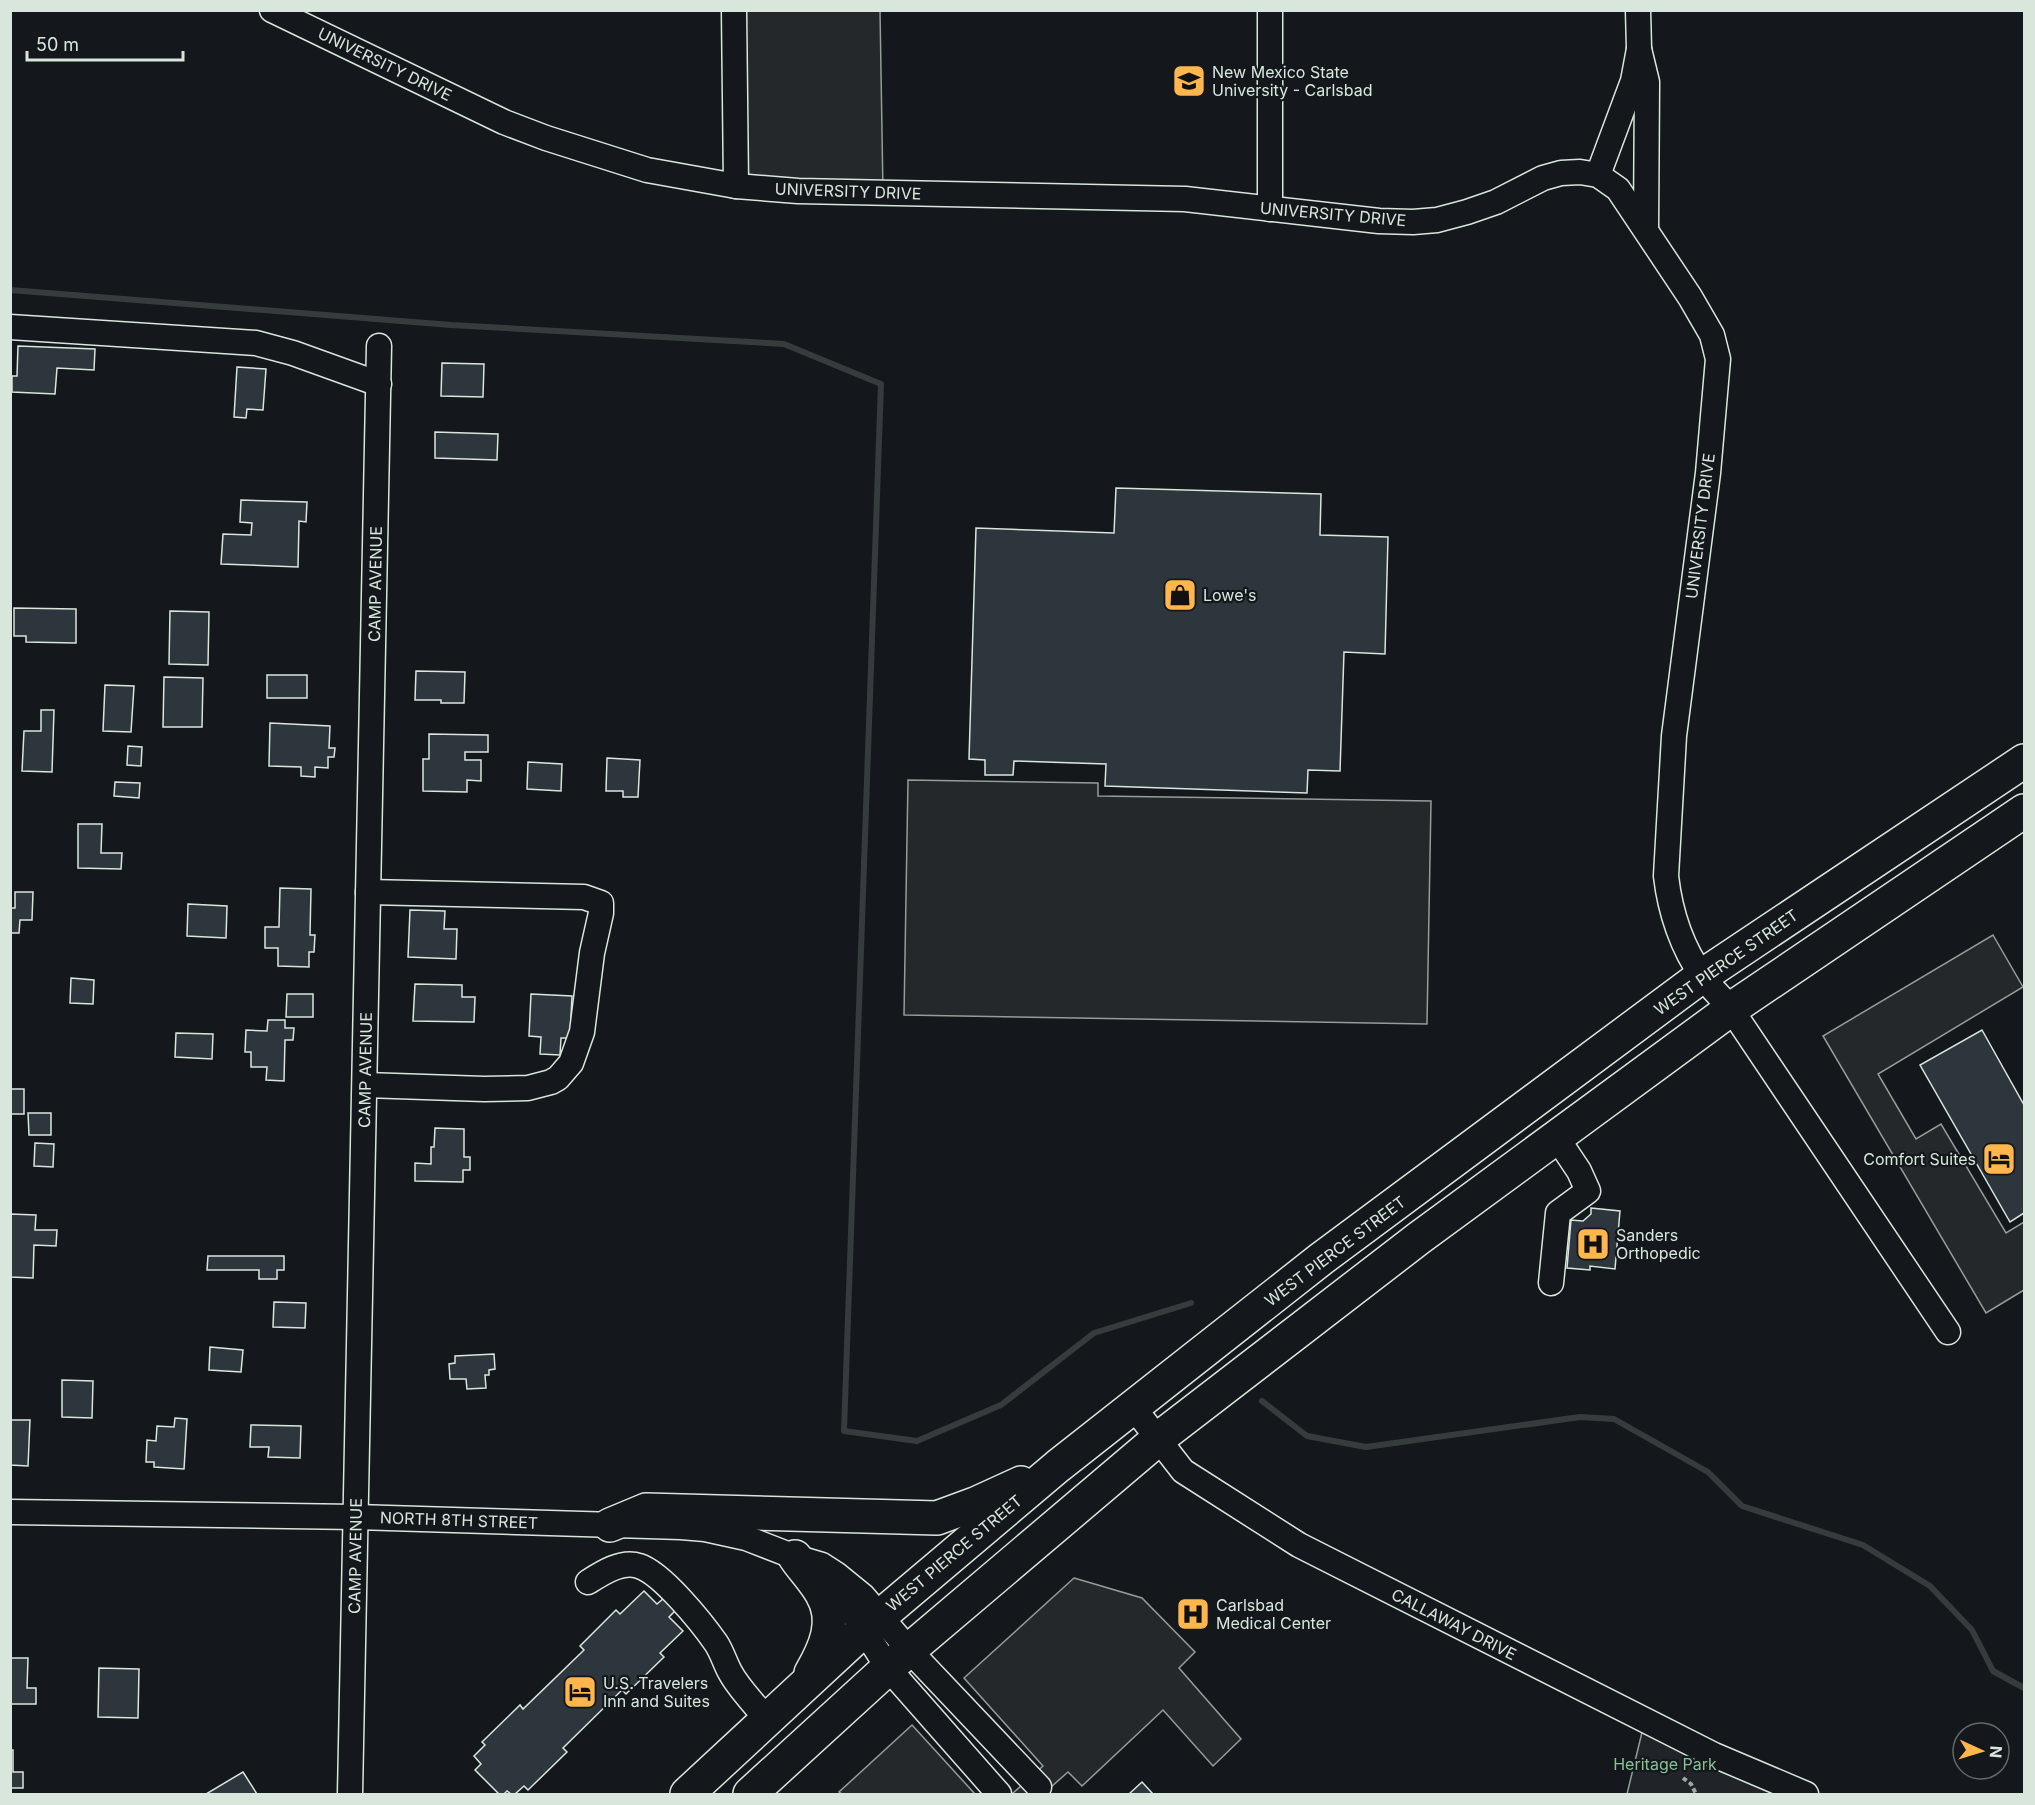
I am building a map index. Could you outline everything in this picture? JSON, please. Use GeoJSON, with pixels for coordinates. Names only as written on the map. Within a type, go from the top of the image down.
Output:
{"type":"FeatureCollection","features":[{"type":"Feature","properties":{"kind":"highway","name":"WEST PIERCE STREET"},"geometry":{"type":"LineString","coordinates":[[687,1794],[872,1623],[1058,1466],[1321,1259],[1702,976],[2025,761]]}},
{"type":"Feature","properties":{"kind":"highway"},"geometry":{"type":"LineString","coordinates":[[750,1794],[899,1659],[1158,1439],[1419,1238],[1731,1009],[2025,811]]}},
{"type":"Feature","properties":{"kind":"highway"},"geometry":{"type":"LineString","coordinates":[[610,1525],[646,1510],[937,1518],[975,1504],[1058,1466]]}},
{"type":"Feature","properties":{"kind":"highway"},"geometry":{"type":"LineString","coordinates":[[795,1557],[822,1594],[828,1608],[827,1640],[822,1655],[806,1683]]}},
{"type":"Feature","properties":{"kind":"street","name":"UNIVERSITY DRIVE"},"geometry":{"type":"LineString","coordinates":[[272,10],[504,122],[546,138],[647,170],[736,186],[798,191],[1185,199],[1379,221],[1437,220],[1496,202],[1543,178],[1561,173],[1580,172],[1598,175],[1618,189],[1690,297],[1712,335],[1718,359],[1708,473],[1674,736],[1666,876],[1668,898],[1690,955],[1702,976],[1731,1009],[1948,1332]]}},
{"type":"Feature","properties":{"kind":"street"},"geometry":{"type":"LineString","coordinates":[[734,10],[736,186]]}},
{"type":"Feature","properties":{"kind":"street"},"geometry":{"type":"LineString","coordinates":[[1270,10],[1270,209]]}},
{"type":"Feature","properties":{"kind":"street"},"geometry":{"type":"LineString","coordinates":[[1598,175],[1633,81],[1639,49],[1638,10]]}},
{"type":"Feature","properties":{"kind":"street"},"geometry":{"type":"LineString","coordinates":[[1639,49],[1647,82],[1646,230]]}},
{"type":"Feature","properties":{"kind":"street"},"geometry":{"type":"LineString","coordinates":[[10,327],[256,343],[292,353],[379,384]]}},
{"type":"Feature","properties":{"kind":"street","name":"CAMP AVENUE"},"geometry":{"type":"LineString","coordinates":[[350,1794],[379,346]]}},
{"type":"Feature","properties":{"kind":"street"},"geometry":{"type":"LineString","coordinates":[[364,1085],[484,1089],[528,1088],[558,1078],[566,1071],[576,1055],[582,1032],[592,953],[601,913],[601,903],[585,897],[368,892]]}},
{"type":"Feature","properties":{"kind":"street"},"geometry":{"type":"LineString","coordinates":[[1551,1283],[1558,1213],[1588,1191],[1579,1171],[1557,1138]]}},
{"type":"Feature","properties":{"kind":"street","name":"CALLAWAY DRIVE"},"geometry":{"type":"LineString","coordinates":[[1134,1408],[1184,1471],[1299,1545],[1714,1755],[1806,1794]]}},
{"type":"Feature","properties":{"kind":"street","name":"NORTH 8TH STREET"},"geometry":{"type":"LineString","coordinates":[[10,1512],[356,1517],[705,1529],[746,1538],[822,1565],[836,1574],[863,1596],[872,1623],[899,1659]]}},
{"type":"Feature","properties":{"kind":"street"},"geometry":{"type":"LineString","coordinates":[[588,1582],[604,1572],[622,1566],[638,1565],[654,1575],[687,1605],[717,1645],[730,1673],[766,1719]]}},
{"type":"Feature","properties":{"kind":"street"},"geometry":{"type":"LineString","coordinates":[[899,1659],[1039,1787]]}},
{"type":"Feature","properties":{"kind":"street"},"geometry":{"type":"LineString","coordinates":[[899,1659],[999,1794]]}},
{"type":"Feature","properties":{"kind":"path"},"geometry":{"type":"LineString","coordinates":[[1683,1778],[1691,1784],[1696,1794]]}},
{"type":"Feature","properties":{"kind":"green space","name":"Heritage Park"},"geometry":{"type":"Polygon","coordinates":[[[1645,1720],[1806,1794],[1627,1794],[1645,1720]]]}},
{"type":"Feature","properties":{"kind":"shaded area"},"geometry":{"type":"Polygon","coordinates":[[[734,11],[880,11],[883,192],[736,186],[734,11]]]}},
{"type":"Feature","properties":{"kind":"shaded area"},"geometry":{"type":"Polygon","coordinates":[[[908,780],[1098,783],[1098,796],[1431,801],[1427,1024],[904,1015],[908,780]]]}},
{"type":"Feature","properties":{"kind":"shaded area"},"geometry":{"type":"Polygon","coordinates":[[[1993,935],[2023,987],[1878,1074],[1916,1139],[1941,1124],[2006,1233],[2024,1222],[2024,1290],[1986,1313],[1823,1036],[1993,935]]]}},
{"type":"Feature","properties":{"kind":"shaded area"},"geometry":{"type":"Polygon","coordinates":[[[1074,1578],[1142,1598],[1195,1652],[1179,1668],[1241,1739],[1213,1766],[1163,1710],[1082,1786],[1068,1772],[1043,1794],[1012,1794],[1043,1766],[964,1678],[1074,1578]]]}},
{"type":"Feature","properties":{"kind":"shaded area"},"geometry":{"type":"Polygon","coordinates":[[[912,1725],[975,1794],[842,1794],[839,1792],[912,1725]]]}},
{"type":"Feature","properties":{"kind":"building"},"geometry":{"type":"Polygon","coordinates":[[[18,346],[95,349],[94,370],[57,368],[55,394],[12,392],[12,376],[17,376],[18,346]]]}},
{"type":"Feature","properties":{"kind":"building"},"geometry":{"type":"Polygon","coordinates":[[[442,363],[484,364],[483,397],[441,396],[442,363]]]}},
{"type":"Feature","properties":{"kind":"building"},"geometry":{"type":"Polygon","coordinates":[[[237,367],[266,369],[263,410],[247,409],[246,418],[234,417],[237,367]]]}},
{"type":"Feature","properties":{"kind":"building"},"geometry":{"type":"Polygon","coordinates":[[[435,432],[498,434],[497,460],[435,458],[435,432]]]}},
{"type":"Feature","properties":{"kind":"building","name":"Lowe's"},"geometry":{"type":"Polygon","coordinates":[[[1116,488],[1321,494],[1320,535],[1388,537],[1385,654],[1344,652],[1340,771],[1308,770],[1307,793],[1105,786],[1106,764],[1014,761],[1013,775],[985,775],[985,760],[969,759],[976,528],[1114,533],[1116,488]]]}},
{"type":"Feature","properties":{"kind":"building"},"geometry":{"type":"Polygon","coordinates":[[[241,500],[307,502],[306,522],[299,521],[298,567],[221,564],[223,534],[251,535],[252,523],[240,522],[241,500]]]}},
{"type":"Feature","properties":{"kind":"building"},"geometry":{"type":"Polygon","coordinates":[[[14,608],[76,609],[76,643],[26,642],[26,636],[14,636],[14,608]]]}},
{"type":"Feature","properties":{"kind":"building"},"geometry":{"type":"Polygon","coordinates":[[[170,611],[209,612],[208,665],[169,664],[170,611]]]}},
{"type":"Feature","properties":{"kind":"building"},"geometry":{"type":"Polygon","coordinates":[[[416,671],[465,672],[464,703],[415,700],[416,671]]]}},
{"type":"Feature","properties":{"kind":"building"},"geometry":{"type":"Polygon","coordinates":[[[267,675],[307,675],[307,698],[267,698],[267,675]]]}},
{"type":"Feature","properties":{"kind":"building"},"geometry":{"type":"Polygon","coordinates":[[[164,677],[203,678],[202,727],[163,727],[164,677]]]}},
{"type":"Feature","properties":{"kind":"building"},"geometry":{"type":"Polygon","coordinates":[[[105,685],[134,686],[131,732],[103,731],[105,685]]]}},
{"type":"Feature","properties":{"kind":"building"},"geometry":{"type":"Polygon","coordinates":[[[41,710],[54,710],[52,772],[22,771],[24,731],[41,731],[41,710]]]}},
{"type":"Feature","properties":{"kind":"building"},"geometry":{"type":"Polygon","coordinates":[[[270,723],[330,726],[329,748],[335,748],[334,757],[328,757],[328,768],[315,767],[315,777],[301,776],[301,767],[269,766],[270,723]]]}},
{"type":"Feature","properties":{"kind":"building"},"geometry":{"type":"Polygon","coordinates":[[[429,734],[488,735],[488,752],[465,752],[465,760],[481,760],[481,781],[467,780],[467,792],[423,791],[423,759],[429,759],[429,734]]]}},
{"type":"Feature","properties":{"kind":"building"},"geometry":{"type":"Polygon","coordinates":[[[128,746],[142,747],[141,766],[127,765],[128,746]]]}},
{"type":"Feature","properties":{"kind":"building"},"geometry":{"type":"Polygon","coordinates":[[[607,758],[640,760],[638,797],[623,797],[623,791],[606,791],[607,758]]]}},
{"type":"Feature","properties":{"kind":"building"},"geometry":{"type":"Polygon","coordinates":[[[528,762],[562,764],[561,791],[527,789],[528,762]]]}},
{"type":"Feature","properties":{"kind":"building"},"geometry":{"type":"Polygon","coordinates":[[[115,782],[140,783],[139,798],[114,796],[115,782]]]}},
{"type":"Feature","properties":{"kind":"building"},"geometry":{"type":"Polygon","coordinates":[[[78,824],[102,824],[101,853],[122,853],[121,869],[78,868],[78,824]]]}},
{"type":"Feature","properties":{"kind":"building"},"geometry":{"type":"Polygon","coordinates":[[[280,888],[311,889],[310,935],[315,935],[314,952],[309,952],[309,967],[278,966],[278,948],[265,948],[265,927],[279,927],[280,888]]]}},
{"type":"Feature","properties":{"kind":"building"},"geometry":{"type":"Polygon","coordinates":[[[15,892],[33,892],[32,920],[20,920],[19,933],[10,933],[10,908],[15,908],[15,892]]]}},
{"type":"Feature","properties":{"kind":"building"},"geometry":{"type":"Polygon","coordinates":[[[188,904],[227,906],[226,938],[187,936],[188,904]]]}},
{"type":"Feature","properties":{"kind":"building"},"geometry":{"type":"Polygon","coordinates":[[[410,910],[445,911],[444,929],[457,929],[456,959],[408,957],[410,910]]]}},
{"type":"Feature","properties":{"kind":"building"},"geometry":{"type":"Polygon","coordinates":[[[71,978],[94,980],[93,1004],[70,1003],[71,978]]]}},
{"type":"Feature","properties":{"kind":"building"},"geometry":{"type":"Polygon","coordinates":[[[415,984],[462,985],[462,997],[475,997],[474,1022],[413,1021],[415,984]]]}},
{"type":"Feature","properties":{"kind":"building"},"geometry":{"type":"Polygon","coordinates":[[[287,994],[313,994],[313,1017],[286,1017],[287,994]]]}},
{"type":"Feature","properties":{"kind":"building"},"geometry":{"type":"Polygon","coordinates":[[[531,994],[572,996],[570,1038],[561,1038],[560,1055],[540,1054],[541,1037],[529,1036],[531,994]]]}},
{"type":"Feature","properties":{"kind":"building"},"geometry":{"type":"Polygon","coordinates":[[[268,1020],[285,1020],[285,1028],[294,1028],[293,1040],[285,1040],[284,1081],[266,1080],[267,1067],[251,1067],[251,1052],[245,1052],[246,1030],[267,1031],[268,1020]]]}},
{"type":"Feature","properties":{"kind":"building","name":"Comfort Suites"},"geometry":{"type":"Polygon","coordinates":[[[1982,1030],[2024,1105],[2024,1213],[2010,1222],[1920,1065],[1982,1030]]]}},
{"type":"Feature","properties":{"kind":"building"},"geometry":{"type":"Polygon","coordinates":[[[176,1033],[213,1034],[212,1059],[175,1057],[176,1033]]]}},
{"type":"Feature","properties":{"kind":"building"},"geometry":{"type":"Polygon","coordinates":[[[10,1089],[24,1089],[24,1114],[10,1114],[10,1089]]]}},
{"type":"Feature","properties":{"kind":"building"},"geometry":{"type":"Polygon","coordinates":[[[28,1113],[51,1113],[51,1135],[29,1135],[28,1113]]]}},
{"type":"Feature","properties":{"kind":"building"},"geometry":{"type":"Polygon","coordinates":[[[435,1128],[464,1129],[464,1157],[470,1157],[470,1170],[463,1170],[463,1182],[415,1181],[415,1163],[431,1164],[431,1147],[434,1147],[435,1128]]]}},
{"type":"Feature","properties":{"kind":"building"},"geometry":{"type":"Polygon","coordinates":[[[35,1143],[54,1144],[53,1167],[34,1166],[35,1143]]]}},
{"type":"Feature","properties":{"kind":"building","name":"Sanders Orthopedic"},"geometry":{"type":"Polygon","coordinates":[[[1591,1208],[1620,1211],[1615,1269],[1590,1266],[1590,1270],[1567,1268],[1571,1220],[1583,1221],[1591,1214],[1591,1208]]]}},
{"type":"Feature","properties":{"kind":"building"},"geometry":{"type":"Polygon","coordinates":[[[10,1214],[36,1215],[35,1230],[57,1230],[56,1246],[34,1245],[33,1278],[10,1277],[10,1214]]]}},
{"type":"Feature","properties":{"kind":"building"},"geometry":{"type":"Polygon","coordinates":[[[208,1256],[284,1256],[284,1270],[277,1270],[277,1279],[259,1279],[259,1270],[207,1270],[208,1256]]]}},
{"type":"Feature","properties":{"kind":"building"},"geometry":{"type":"Polygon","coordinates":[[[274,1302],[306,1303],[305,1328],[273,1327],[274,1302]]]}},
{"type":"Feature","properties":{"kind":"building"},"geometry":{"type":"Polygon","coordinates":[[[210,1347],[243,1350],[241,1372],[209,1370],[210,1347]]]}},
{"type":"Feature","properties":{"kind":"building"},"geometry":{"type":"Polygon","coordinates":[[[494,1354],[495,1369],[489,1370],[489,1375],[485,1375],[486,1388],[467,1389],[466,1379],[450,1379],[449,1364],[455,1363],[455,1356],[494,1354]]]}},
{"type":"Feature","properties":{"kind":"building"},"geometry":{"type":"Polygon","coordinates":[[[62,1380],[93,1381],[92,1418],[62,1417],[62,1380]]]}},
{"type":"Feature","properties":{"kind":"building"},"geometry":{"type":"Polygon","coordinates":[[[175,1418],[187,1419],[184,1469],[154,1467],[154,1462],[146,1462],[147,1440],[156,1441],[157,1426],[174,1427],[175,1418]]]}},
{"type":"Feature","properties":{"kind":"building"},"geometry":{"type":"Polygon","coordinates":[[[10,1420],[30,1420],[28,1466],[10,1465],[10,1420]]]}},
{"type":"Feature","properties":{"kind":"building"},"geometry":{"type":"Polygon","coordinates":[[[251,1425],[301,1426],[300,1458],[268,1457],[269,1447],[250,1447],[251,1425]]]}},
{"type":"Feature","properties":{"kind":"building","name":"U.S. Travelers Inn and Suites"},"geometry":{"type":"Polygon","coordinates":[[[644,1591],[657,1604],[664,1598],[676,1610],[669,1617],[683,1631],[660,1653],[664,1657],[626,1694],[622,1690],[563,1748],[567,1752],[528,1790],[524,1786],[515,1794],[507,1791],[499,1794],[475,1770],[481,1764],[474,1756],[485,1745],[482,1742],[520,1705],[523,1709],[584,1650],[580,1646],[616,1610],[620,1614],[644,1591]]]}},
{"type":"Feature","properties":{"kind":"building"},"geometry":{"type":"Polygon","coordinates":[[[10,1658],[28,1658],[27,1688],[36,1688],[36,1704],[10,1704],[10,1658]]]}},
{"type":"Feature","properties":{"kind":"building"},"geometry":{"type":"Polygon","coordinates":[[[99,1668],[139,1669],[138,1718],[98,1717],[99,1668]]]}},
{"type":"Feature","properties":{"kind":"building"},"geometry":{"type":"Polygon","coordinates":[[[10,1750],[13,1750],[13,1772],[23,1772],[23,1788],[10,1788],[10,1750]]]}},
{"type":"Feature","properties":{"kind":"building"},"geometry":{"type":"Polygon","coordinates":[[[243,1772],[257,1794],[206,1794],[243,1772]]]}},
{"type":"Feature","properties":{"kind":"building"},"geometry":{"type":"Polygon","coordinates":[[[1142,1782],[1153,1794],[1129,1794],[1142,1782]]]}},
{"type":"Feature","properties":{"kind":"waterway"},"geometry":{"type":"LineString","coordinates":[[10,290],[451,325],[784,344],[881,384],[844,1431],[917,1441],[1001,1405],[1094,1333],[1191,1303]]}},
{"type":"Feature","properties":{"kind":"waterway"},"geometry":{"type":"LineString","coordinates":[[1262,1401],[1307,1436],[1366,1447],[1580,1417],[1614,1419],[1708,1472],[1742,1506],[1863,1545],[1930,1586],[1972,1630],[1993,1671],[2024,1688]]}},
{"type":"Feature","properties":{"kind":"place","name":"New Mexico State University - Carlsbad"},"geometry":{"type":"Point","coordinates":[1189,81]}},
{"type":"Feature","properties":{"kind":"place","name":"Lowe's"},"geometry":{"type":"Point","coordinates":[1180,595]}},
{"type":"Feature","properties":{"kind":"place","name":"Comfort Suites"},"geometry":{"type":"Point","coordinates":[1999,1159]}},
{"type":"Feature","properties":{"kind":"place","name":"Sanders Orthopedic"},"geometry":{"type":"Point","coordinates":[1593,1244]}},
{"type":"Feature","properties":{"kind":"place","name":"Carlsbad Medical Center"},"geometry":{"type":"Point","coordinates":[1193,1614]}},
{"type":"Feature","properties":{"kind":"place","name":"U.S. Travelers Inn and Suites"},"geometry":{"type":"Point","coordinates":[580,1692]}}]}
